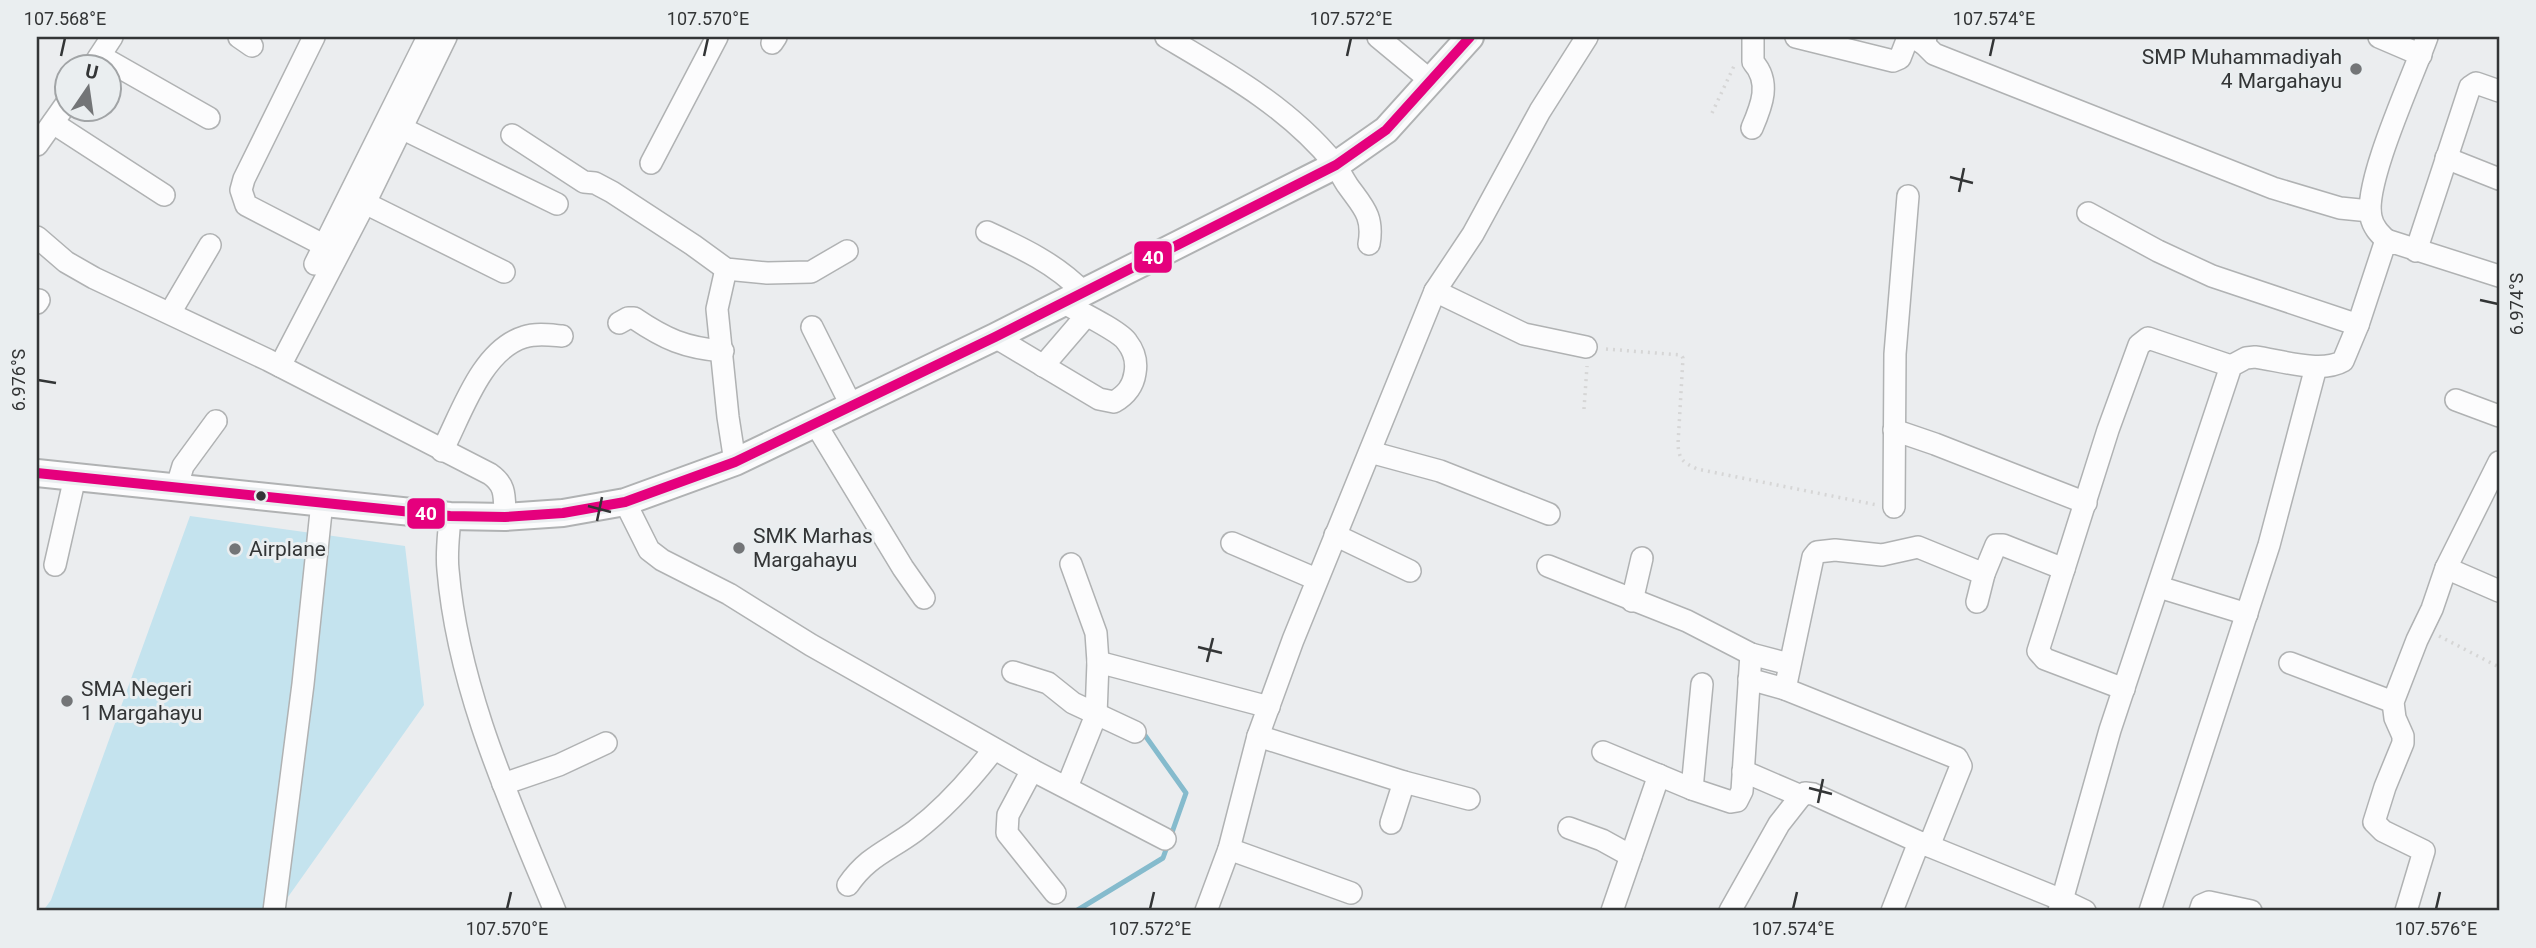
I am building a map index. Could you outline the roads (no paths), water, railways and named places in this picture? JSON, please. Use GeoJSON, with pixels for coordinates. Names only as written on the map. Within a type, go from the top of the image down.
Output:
{"type":"FeatureCollection","features":[{"type":"Feature","properties":{"kind":"main road"},"geometry":{"type":"LineString","coordinates":[[37,473],[450,516],[505,517],[563,513],[625,502],[735,463],[995,337],[1077,303],[1336,165],[1386,130],[1470,37]]}},
{"type":"Feature","properties":{"kind":"street"},"geometry":{"type":"LineString","coordinates":[[102,52],[111,37]]}},
{"type":"Feature","properties":{"kind":"street"},"geometry":{"type":"LineString","coordinates":[[314,37],[244,179],[242,190],[246,205],[331,249]]}},
{"type":"Feature","properties":{"kind":"street"},"geometry":{"type":"LineString","coordinates":[[331,249],[365,203],[428,37]]}},
{"type":"Feature","properties":{"kind":"street"},"geometry":{"type":"LineString","coordinates":[[274,363],[393,124],[446,37]]}},
{"type":"Feature","properties":{"kind":"street"},"geometry":{"type":"LineString","coordinates":[[651,163],[717,37]]}},
{"type":"Feature","properties":{"kind":"street"},"geometry":{"type":"LineString","coordinates":[[1166,37],[1257,92],[1306,133],[1336,165],[1368,214],[1372,229],[1369,244]]}},
{"type":"Feature","properties":{"kind":"street"},"geometry":{"type":"LineString","coordinates":[[1378,37],[1431,81]]}},
{"type":"Feature","properties":{"kind":"street"},"geometry":{"type":"LineString","coordinates":[[1206,911],[1229,849],[1258,736],[1316,579],[1435,291],[1472,234],[1540,111],[1587,37]]}},
{"type":"Feature","properties":{"kind":"street"},"geometry":{"type":"LineString","coordinates":[[1752,128],[1764,90],[1762,74],[1753,62],[1753,37]]}},
{"type":"Feature","properties":{"kind":"street"},"geometry":{"type":"LineString","coordinates":[[1797,37],[1893,61],[1900,58],[1907,40],[1925,40],[1934,54],[2273,188],[2340,208],[2370,211]]}},
{"type":"Feature","properties":{"kind":"street"},"geometry":{"type":"LineString","coordinates":[[2379,37],[2424,46],[2398,110],[2375,180],[2370,211],[2374,225],[2386,240],[2499,276]]}},
{"type":"Feature","properties":{"kind":"street"},"geometry":{"type":"LineString","coordinates":[[122,74],[209,118]]}},
{"type":"Feature","properties":{"kind":"street"},"geometry":{"type":"LineString","coordinates":[[2416,251],[2470,87],[2476,83],[2499,90]]}},
{"type":"Feature","properties":{"kind":"street"},"geometry":{"type":"LineString","coordinates":[[37,145],[53,123],[164,195]]}},
{"type":"Feature","properties":{"kind":"street"},"geometry":{"type":"LineString","coordinates":[[393,124],[557,204]]}},
{"type":"Feature","properties":{"kind":"street"},"geometry":{"type":"LineString","coordinates":[[512,135],[584,182],[594,183],[621,198],[726,269],[766,273],[811,272],[847,251]]}},
{"type":"Feature","properties":{"kind":"street"},"geometry":{"type":"LineString","coordinates":[[2446,158],[2499,179]]}},
{"type":"Feature","properties":{"kind":"street"},"geometry":{"type":"LineString","coordinates":[[1894,506],[1895,354],[1908,196]]}},
{"type":"Feature","properties":{"kind":"street"},"geometry":{"type":"LineString","coordinates":[[365,203],[504,272]]}},
{"type":"Feature","properties":{"kind":"street"},"geometry":{"type":"LineString","coordinates":[[2088,213],[2158,251],[2212,276],[2358,325]]}},
{"type":"Feature","properties":{"kind":"street"},"geometry":{"type":"LineString","coordinates":[[987,232],[1028,251],[1070,279],[1077,303],[1126,340],[1136,358],[1133,381],[1125,396],[1114,402],[1099,399],[995,337]]}},
{"type":"Feature","properties":{"kind":"street"},"geometry":{"type":"LineString","coordinates":[[37,237],[76,267],[274,363],[500,481],[504,493],[505,517]]}},
{"type":"Feature","properties":{"kind":"street"},"geometry":{"type":"LineString","coordinates":[[2060,906],[2110,730],[2231,366],[2246,358],[2255,357],[2316,367],[2343,361],[2386,240]]}},
{"type":"Feature","properties":{"kind":"street"},"geometry":{"type":"LineString","coordinates":[[170,313],[210,245]]}},
{"type":"Feature","properties":{"kind":"street"},"geometry":{"type":"LineString","coordinates":[[726,269],[718,301],[727,417],[735,463]]}},
{"type":"Feature","properties":{"kind":"street"},"geometry":{"type":"LineString","coordinates":[[1435,291],[1524,334],[1586,346]]}},
{"type":"Feature","properties":{"kind":"street"},"geometry":{"type":"LineString","coordinates":[[1043,366],[1077,303]]}},
{"type":"Feature","properties":{"kind":"street"},"geometry":{"type":"LineString","coordinates":[[619,323],[634,318],[671,341],[701,350],[723,352]]}},
{"type":"Feature","properties":{"kind":"street"},"geometry":{"type":"LineString","coordinates":[[812,327],[851,405]]}},
{"type":"Feature","properties":{"kind":"street"},"geometry":{"type":"LineString","coordinates":[[442,451],[479,378],[497,354],[524,337],[562,336]]}},
{"type":"Feature","properties":{"kind":"street"},"geometry":{"type":"LineString","coordinates":[[2124,689],[2045,659],[2039,654],[2108,430],[2143,340],[2148,338],[2231,366]]}},
{"type":"Feature","properties":{"kind":"street"},"geometry":{"type":"LineString","coordinates":[[2151,911],[2269,545],[2316,367]]}},
{"type":"Feature","properties":{"kind":"street"},"geometry":{"type":"LineString","coordinates":[[2456,400],[2499,416]]}},
{"type":"Feature","properties":{"kind":"street"},"geometry":{"type":"LineString","coordinates":[[177,486],[183,466],[216,421]]}},
{"type":"Feature","properties":{"kind":"street"},"geometry":{"type":"LineString","coordinates":[[815,423],[924,598]]}},
{"type":"Feature","properties":{"kind":"street"},"geometry":{"type":"LineString","coordinates":[[1894,430],[2086,503]]}},
{"type":"Feature","properties":{"kind":"street"},"geometry":{"type":"LineString","coordinates":[[1370,452],[1440,471],[1549,514]]}},
{"type":"Feature","properties":{"kind":"street"},"geometry":{"type":"LineString","coordinates":[[2406,911],[2424,851],[2383,831],[2374,822],[2403,743],[2393,702],[2446,568],[2499,462]]}},
{"type":"Feature","properties":{"kind":"street"},"geometry":{"type":"LineString","coordinates":[[55,565],[75,477]]}},
{"type":"Feature","properties":{"kind":"street"},"geometry":{"type":"LineString","coordinates":[[274,911],[303,684],[322,502]]}},
{"type":"Feature","properties":{"kind":"street"},"geometry":{"type":"LineString","coordinates":[[625,502],[649,550],[662,560],[729,594],[811,645],[1032,771],[1165,839]]}},
{"type":"Feature","properties":{"kind":"street"},"geometry":{"type":"LineString","coordinates":[[450,516],[448,567],[454,620],[476,704],[503,784],[555,911]]}},
{"type":"Feature","properties":{"kind":"street"},"geometry":{"type":"LineString","coordinates":[[1335,535],[1410,571]]}},
{"type":"Feature","properties":{"kind":"street"},"geometry":{"type":"LineString","coordinates":[[1231,543],[1316,579]]}},
{"type":"Feature","properties":{"kind":"street"},"geometry":{"type":"LineString","coordinates":[[1977,602],[1984,574],[1996,545],[2003,545],[2064,569]]}},
{"type":"Feature","properties":{"kind":"street"},"geometry":{"type":"LineString","coordinates":[[1785,689],[1815,553],[1835,550],[1889,554],[1917,547],[1984,574]]}},
{"type":"Feature","properties":{"kind":"street"},"geometry":{"type":"LineString","coordinates":[[1632,601],[1642,558]]}},
{"type":"Feature","properties":{"kind":"street"},"geometry":{"type":"LineString","coordinates":[[1067,788],[1097,715],[1098,662],[1096,633],[1071,564]]}},
{"type":"Feature","properties":{"kind":"street"},"geometry":{"type":"LineString","coordinates":[[1548,566],[1687,621],[1751,654],[1789,664]]}},
{"type":"Feature","properties":{"kind":"street"},"geometry":{"type":"LineString","coordinates":[[2446,568],[2499,592]]}},
{"type":"Feature","properties":{"kind":"street"},"geometry":{"type":"LineString","coordinates":[[2159,587],[2247,614]]}},
{"type":"Feature","properties":{"kind":"street"},"geometry":{"type":"LineString","coordinates":[[1602,751],[1692,789],[1736,802],[1741,795],[1751,654]]}},
{"type":"Feature","properties":{"kind":"street"},"geometry":{"type":"LineString","coordinates":[[1098,662],[1269,707]]}},
{"type":"Feature","properties":{"kind":"street"},"geometry":{"type":"LineString","coordinates":[[2290,663],[2393,702]]}},
{"type":"Feature","properties":{"kind":"street"},"geometry":{"type":"LineString","coordinates":[[1013,672],[1048,683],[1073,703],[1135,732]]}},
{"type":"Feature","properties":{"kind":"street"},"geometry":{"type":"LineString","coordinates":[[1749,679],[1785,689],[1957,758],[1961,766],[1892,911]]}},
{"type":"Feature","properties":{"kind":"street"},"geometry":{"type":"LineString","coordinates":[[1692,789],[1702,684]]}},
{"type":"Feature","properties":{"kind":"street"},"geometry":{"type":"LineString","coordinates":[[1258,736],[1404,782],[1469,799]]}},
{"type":"Feature","properties":{"kind":"street"},"geometry":{"type":"LineString","coordinates":[[503,784],[558,765],[606,743]]}},
{"type":"Feature","properties":{"kind":"street"},"geometry":{"type":"LineString","coordinates":[[848,885],[873,857],[900,841],[938,811],[994,749]]}},
{"type":"Feature","properties":{"kind":"street"},"geometry":{"type":"LineString","coordinates":[[1032,771],[1008,815],[1007,833],[1055,892]]}},
{"type":"Feature","properties":{"kind":"street"},"geometry":{"type":"LineString","coordinates":[[1743,771],[1801,796]]}},
{"type":"Feature","properties":{"kind":"street"},"geometry":{"type":"LineString","coordinates":[[1612,911],[1659,775]]}},
{"type":"Feature","properties":{"kind":"street"},"geometry":{"type":"LineString","coordinates":[[1391,823],[1404,782]]}},
{"type":"Feature","properties":{"kind":"street"},"geometry":{"type":"LineString","coordinates":[[1730,911],[1773,833],[1805,793],[1813,794],[2060,906],[2085,911]]}},
{"type":"Feature","properties":{"kind":"street"},"geometry":{"type":"LineString","coordinates":[[1569,828],[1602,840],[1630,856]]}},
{"type":"Feature","properties":{"kind":"street"},"geometry":{"type":"LineString","coordinates":[[1229,849],[1351,896]]}},
{"type":"Feature","properties":{"kind":"street"},"geometry":{"type":"LineString","coordinates":[[2200,911],[2202,905],[2209,902],[2251,911]]}},
{"type":"Feature","properties":{"kind":"waterway"},"geometry":{"type":"LineString","coordinates":[[1076,911],[1163,858],[1186,793],[1144,734]]}},
{"type":"Feature","properties":{"kind":"place","name":"SMP Muhammadiyah 4 Margahayu"},"geometry":{"type":"Point","coordinates":[2356,69]}},
{"type":"Feature","properties":{"kind":"place","name":"SMK Marhas Margahayu"},"geometry":{"type":"Point","coordinates":[739,548]}},
{"type":"Feature","properties":{"kind":"place","name":"Airplane"},"geometry":{"type":"Point","coordinates":[235,549]}},
{"type":"Feature","properties":{"kind":"place","name":"SMA Negeri 1 Margahayu"},"geometry":{"type":"Point","coordinates":[67,701]}}]}
